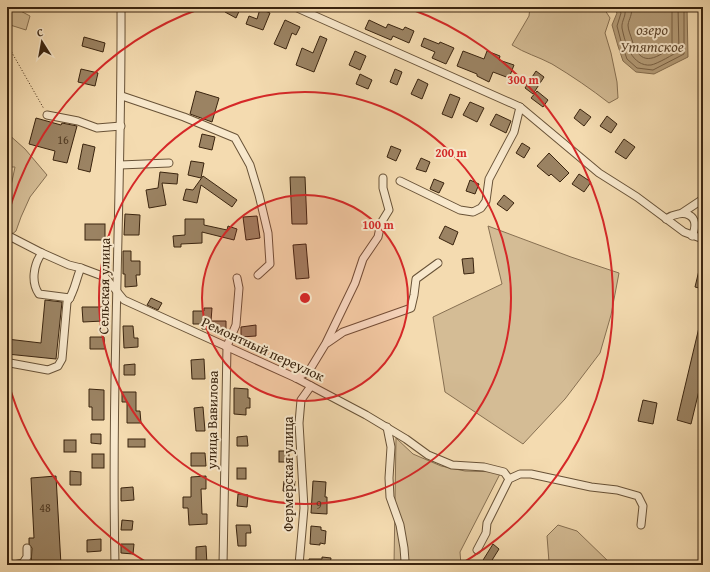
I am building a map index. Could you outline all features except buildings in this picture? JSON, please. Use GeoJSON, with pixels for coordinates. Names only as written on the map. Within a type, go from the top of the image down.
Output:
{"type":"FeatureCollection","features":[{"type":"Feature","properties":{"kind":"street","name":"Сельская улица"},"geometry":{"type":"LineString","coordinates":[[115,565],[115,422],[122,96],[121,7]]}},
{"type":"Feature","properties":{"kind":"street"},"geometry":{"type":"LineString","coordinates":[[295,7],[520,106],[599,173],[637,197],[684,232],[692,236],[703,238]]}},
{"type":"Feature","properties":{"kind":"street"},"geometry":{"type":"LineString","coordinates":[[122,96],[184,117],[235,138],[250,166],[268,233],[270,264],[258,275]]}},
{"type":"Feature","properties":{"kind":"street"},"geometry":{"type":"LineString","coordinates":[[400,181],[460,210],[473,212],[481,208],[486,201],[489,180],[514,132],[520,106]]}},
{"type":"Feature","properties":{"kind":"street"},"geometry":{"type":"LineString","coordinates":[[47,114],[78,121],[97,128],[121,126]]}},
{"type":"Feature","properties":{"kind":"street"},"geometry":{"type":"LineString","coordinates":[[120,165],[169,163]]}},
{"type":"Feature","properties":{"kind":"street"},"geometry":{"type":"LineString","coordinates":[[296,378],[309,371],[326,343],[356,283],[363,258],[378,236],[381,223],[389,210],[382,178]]}},
{"type":"Feature","properties":{"kind":"street"},"geometry":{"type":"LineString","coordinates":[[666,219],[682,212],[703,199]]}},
{"type":"Feature","properties":{"kind":"street"},"geometry":{"type":"LineString","coordinates":[[682,212],[693,219],[695,224],[692,236]]}},
{"type":"Feature","properties":{"kind":"street","name":"Ремонтный переулок"},"geometry":{"type":"LineString","coordinates":[[7,236],[69,265],[105,277],[124,300],[296,378],[366,415],[428,455],[452,465],[484,467],[504,472],[509,480]]}},
{"type":"Feature","properties":{"kind":"street"},"geometry":{"type":"LineString","coordinates":[[42,253],[36,261],[34,273],[35,288],[39,294],[70,298]]}},
{"type":"Feature","properties":{"kind":"street"},"geometry":{"type":"LineString","coordinates":[[326,343],[343,332],[411,308],[416,279],[438,263]]}},
{"type":"Feature","properties":{"kind":"street"},"geometry":{"type":"LineString","coordinates":[[10,363],[48,370],[58,366],[62,359],[67,302],[70,298],[81,268]]}},
{"type":"Feature","properties":{"kind":"street","name":"улица Вавилова"},"geometry":{"type":"LineString","coordinates":[[223,565],[226,346],[236,325],[239,288],[237,278]]}},
{"type":"Feature","properties":{"kind":"street","name":"Фермерская улица"},"geometry":{"type":"LineString","coordinates":[[299,565],[304,508],[299,423],[301,400],[311,386]]}},
{"type":"Feature","properties":{"kind":"street"},"geometry":{"type":"LineString","coordinates":[[387,428],[391,447],[388,478],[390,497],[400,525],[405,561],[407,565]]}},
{"type":"Feature","properties":{"kind":"street"},"geometry":{"type":"LineString","coordinates":[[477,550],[486,533],[487,524],[509,480],[520,474],[531,474],[591,487],[617,490],[638,496],[643,506],[641,525]]}},
{"type":"Feature","properties":{"kind":"street"},"geometry":{"type":"LineString","coordinates":[[14,565],[23,563],[27,557],[27,548]]}},
{"type":"Feature","properties":{"kind":"path"},"geometry":{"type":"LineString","coordinates":[[7,44],[47,114]]}},
{"type":"Feature","properties":{"kind":"shaded area"},"geometry":{"type":"Polygon","coordinates":[[[7,7],[13,7],[30,16],[26,30],[7,24],[7,7]]]}},
{"type":"Feature","properties":{"kind":"shaded area"},"geometry":{"type":"Polygon","coordinates":[[[530,7],[603,7],[610,18],[605,33],[617,82],[618,98],[609,103],[552,64],[512,45],[529,16],[530,7]]]}},
{"type":"Feature","properties":{"kind":"shaded area"},"geometry":{"type":"Polygon","coordinates":[[[7,133],[25,149],[47,175],[30,197],[16,231],[11,235],[7,234],[7,205],[15,167],[7,167],[7,133]]]}},
{"type":"Feature","properties":{"kind":"shaded area"},"geometry":{"type":"Polygon","coordinates":[[[488,226],[619,273],[611,315],[600,353],[565,399],[523,444],[445,392],[433,317],[502,284],[488,226]]]}},
{"type":"Feature","properties":{"kind":"shaded area"},"geometry":{"type":"Polygon","coordinates":[[[396,438],[413,454],[441,466],[465,471],[501,472],[460,552],[461,565],[394,565],[396,438]]]}},
{"type":"Feature","properties":{"kind":"shaded area"},"geometry":{"type":"Polygon","coordinates":[[[558,525],[577,531],[610,563],[610,565],[548,565],[547,536],[558,525]]]}},
{"type":"Feature","properties":{"kind":"water","name":"озеро Утятское"},"geometry":{"type":"Polygon","coordinates":[[[613,7],[687,7],[688,57],[654,74],[636,72],[623,61],[612,25],[617,13],[613,7]]]}}]}
